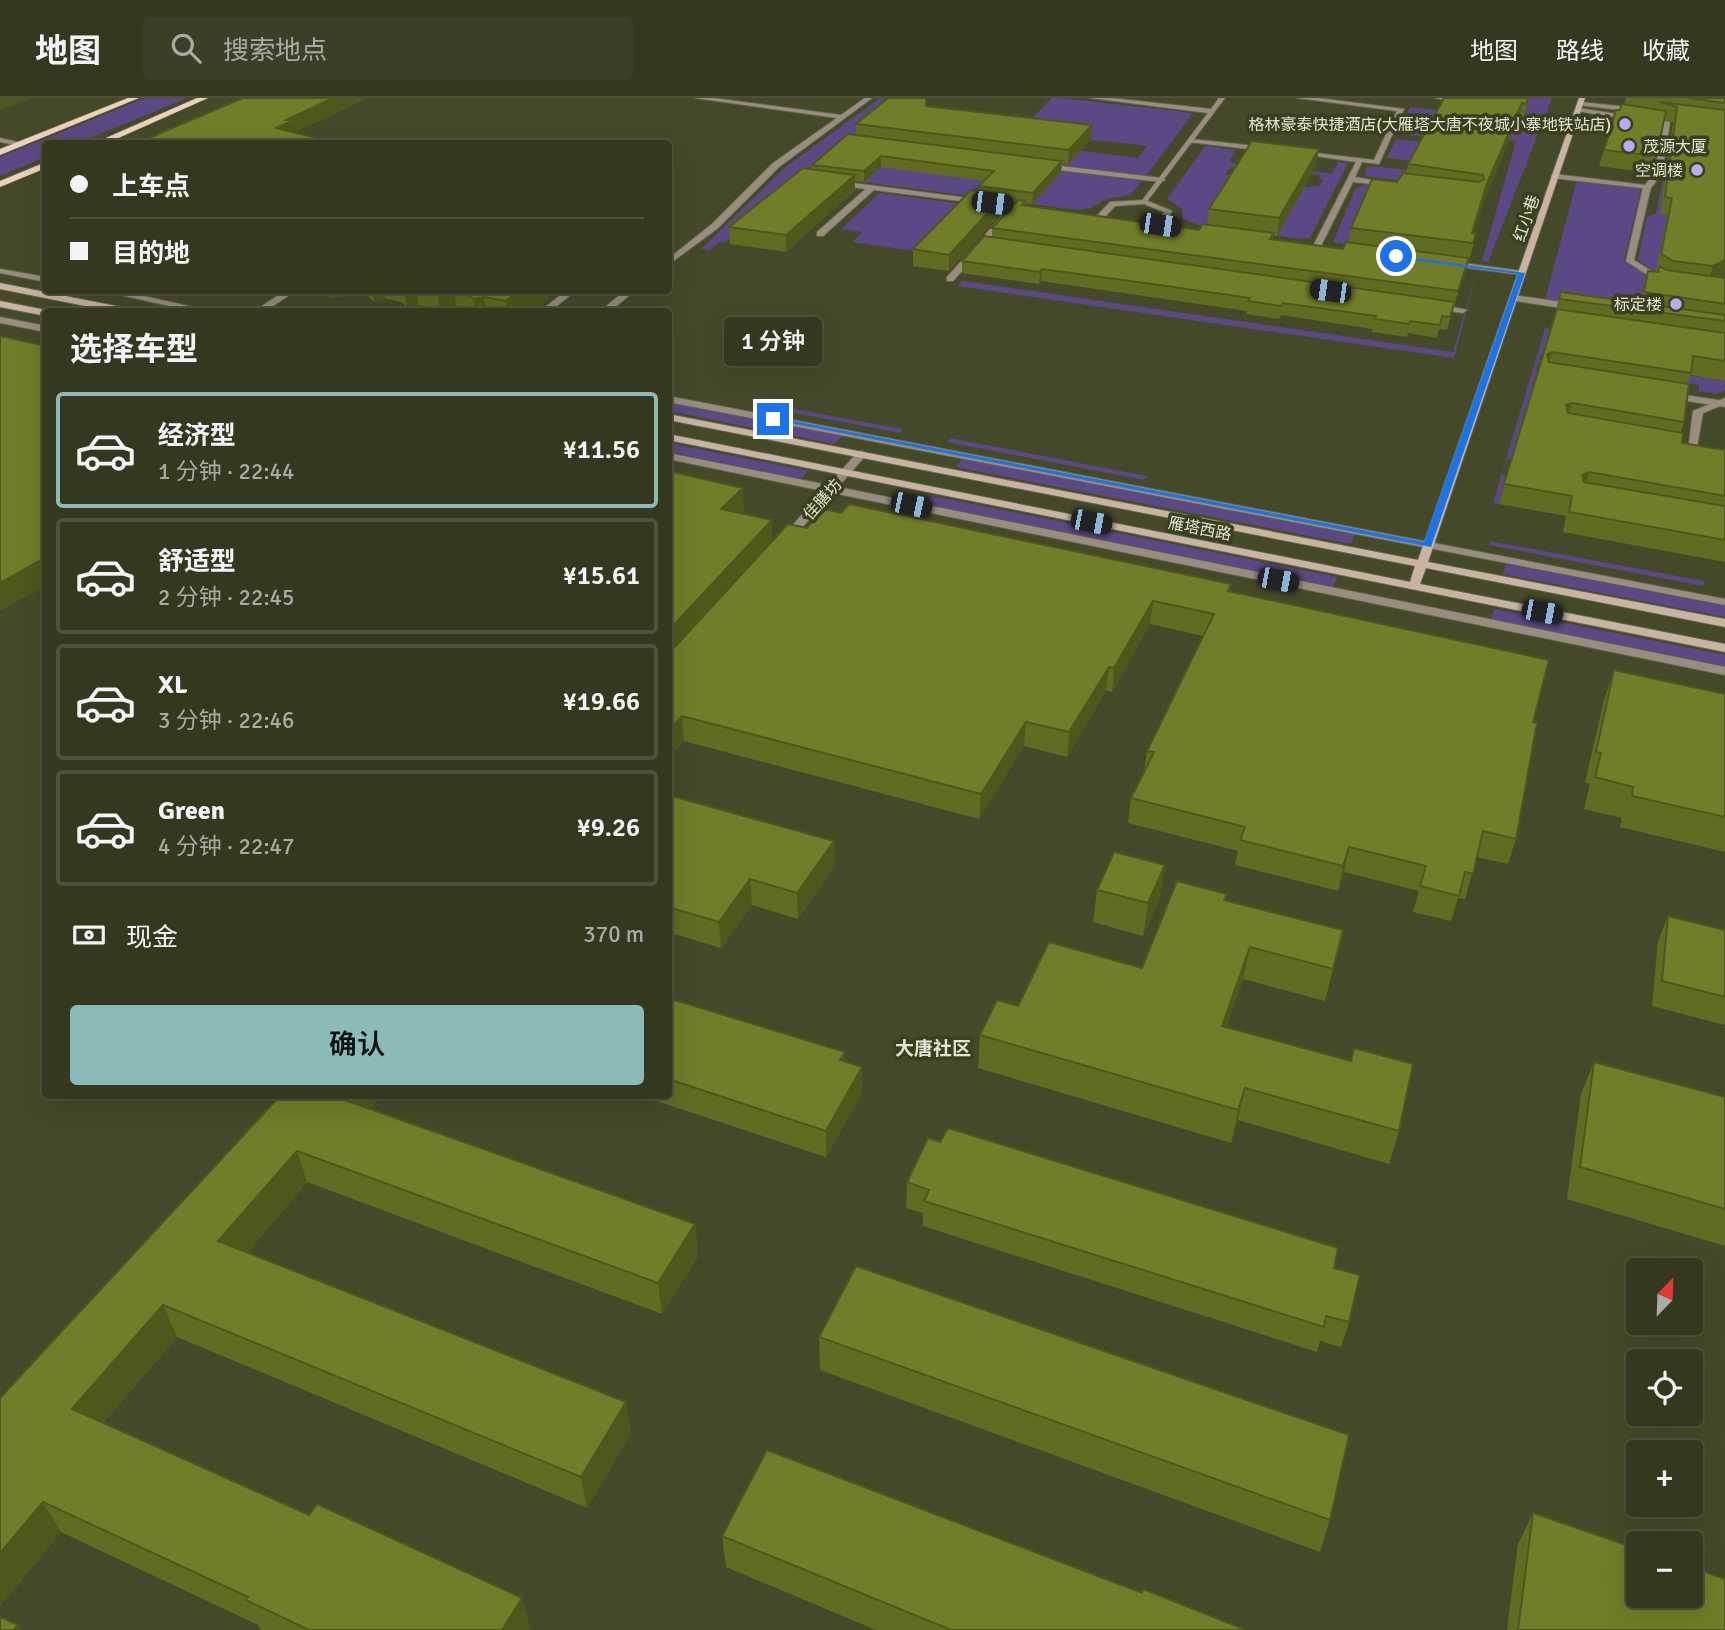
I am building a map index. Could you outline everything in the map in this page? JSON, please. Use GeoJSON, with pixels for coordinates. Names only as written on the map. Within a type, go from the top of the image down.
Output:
{"type":"FeatureCollection","features":[{"type":"Feature","properties":{"kind":"main road"},"geometry":{"type":"LineString","coordinates":[[0,152],[135,98]]}},
{"type":"Feature","properties":{"kind":"main road"},"geometry":{"type":"LineString","coordinates":[[105,140],[204,98]]}},
{"type":"Feature","properties":{"kind":"main road","name":"红小巷"},"geometry":{"type":"LineString","coordinates":[[1413,586],[1580,104]]}},
{"type":"Feature","properties":{"kind":"main road"},"geometry":{"type":"LineString","coordinates":[[0,184],[42,167]]}},
{"type":"Feature","properties":{"kind":"main road"},"geometry":{"type":"LineString","coordinates":[[0,286],[111,308]]}},
{"type":"Feature","properties":{"kind":"main road"},"geometry":{"type":"LineString","coordinates":[[0,304],[42,312]]}},
{"type":"Feature","properties":{"kind":"main road","name":"雁塔西路"},"geometry":{"type":"LineString","coordinates":[[672,418],[1725,623]]}},
{"type":"Feature","properties":{"kind":"main road","name":"雁塔西路"},"geometry":{"type":"LineString","coordinates":[[672,439],[1725,649]]}},
{"type":"Feature","properties":{"kind":"street"},"geometry":{"type":"LineString","coordinates":[[698,98],[843,117]]}},
{"type":"Feature","properties":{"kind":"street"},"geometry":{"type":"LineString","coordinates":[[672,260],[701,239],[776,165],[869,98]]}},
{"type":"Feature","properties":{"kind":"street"},"geometry":{"type":"LineString","coordinates":[[1093,98],[1212,111]]}},
{"type":"Feature","properties":{"kind":"street"},"geometry":{"type":"LineString","coordinates":[[1145,202],[1222,98]]}},
{"type":"Feature","properties":{"kind":"street"},"geometry":{"type":"LineString","coordinates":[[1284,151],[1376,162],[1401,109],[1300,98]]}},
{"type":"Feature","properties":{"kind":"street"},"geometry":{"type":"LineString","coordinates":[[1438,98],[1472,102]]}},
{"type":"Feature","properties":{"kind":"street"},"geometry":{"type":"LineString","coordinates":[[1580,104],[1671,114]]}},
{"type":"Feature","properties":{"kind":"street"},"geometry":{"type":"LineString","coordinates":[[1580,104],[1668,124],[1658,174],[1647,187],[1630,261],[1672,285]]}},
{"type":"Feature","properties":{"kind":"street"},"geometry":{"type":"LineString","coordinates":[[0,140],[22,144]]}},
{"type":"Feature","properties":{"kind":"street"},"geometry":{"type":"LineString","coordinates":[[1191,141],[1272,150]]}},
{"type":"Feature","properties":{"kind":"street"},"geometry":{"type":"LineString","coordinates":[[1317,246],[1360,160]]}},
{"type":"Feature","properties":{"kind":"street"},"geometry":{"type":"LineString","coordinates":[[1038,165],[1161,180]]}},
{"type":"Feature","properties":{"kind":"street"},"geometry":{"type":"LineString","coordinates":[[1556,176],[1647,187]]}},
{"type":"Feature","properties":{"kind":"street"},"geometry":{"type":"LineString","coordinates":[[1350,179],[1405,186]]}},
{"type":"Feature","properties":{"kind":"street"},"geometry":{"type":"LineString","coordinates":[[832,182],[1040,209]]}},
{"type":"Feature","properties":{"kind":"street"},"geometry":{"type":"LineString","coordinates":[[820,234],[872,188]]}},
{"type":"Feature","properties":{"kind":"street"},"geometry":{"type":"LineString","coordinates":[[1100,218],[1113,204],[1145,202],[1168,211],[1160,225]]}},
{"type":"Feature","properties":{"kind":"street"},"geometry":{"type":"LineString","coordinates":[[950,279],[1016,206]]}},
{"type":"Feature","properties":{"kind":"street"},"geometry":{"type":"LineString","coordinates":[[1088,216],[1112,219]]}},
{"type":"Feature","properties":{"kind":"street"},"geometry":{"type":"LineString","coordinates":[[1148,224],[1173,227]]}},
{"type":"Feature","properties":{"kind":"street"},"geometry":{"type":"LineString","coordinates":[[982,243],[996,245]]}},
{"type":"Feature","properties":{"kind":"street"},"geometry":{"type":"LineString","coordinates":[[1304,244],[1330,248]]}},
{"type":"Feature","properties":{"kind":"street"},"geometry":{"type":"LineString","coordinates":[[1435,261],[1522,273]]}},
{"type":"Feature","properties":{"kind":"street"},"geometry":{"type":"LineString","coordinates":[[0,271],[42,279]]}},
{"type":"Feature","properties":{"kind":"street"},"geometry":{"type":"LineString","coordinates":[[122,294],[191,308]]}},
{"type":"Feature","properties":{"kind":"street"},"geometry":{"type":"LineString","coordinates":[[264,308],[286,294]]}},
{"type":"Feature","properties":{"kind":"street"},"geometry":{"type":"LineString","coordinates":[[548,308],[568,294]]}},
{"type":"Feature","properties":{"kind":"street"},"geometry":{"type":"LineString","coordinates":[[608,308],[627,294]]}},
{"type":"Feature","properties":{"kind":"street"},"geometry":{"type":"LineString","coordinates":[[1513,298],[1588,309]]}},
{"type":"Feature","properties":{"kind":"street"},"geometry":{"type":"LineString","coordinates":[[1422,304],[1463,310]]}},
{"type":"Feature","properties":{"kind":"street"},"geometry":{"type":"LineString","coordinates":[[0,320],[42,328]]}},
{"type":"Feature","properties":{"kind":"street"},"geometry":{"type":"LineString","coordinates":[[1665,395],[1723,403]]}},
{"type":"Feature","properties":{"kind":"street"},"geometry":{"type":"LineString","coordinates":[[672,400],[1725,603]]}},
{"type":"Feature","properties":{"kind":"street"},"geometry":{"type":"LineString","coordinates":[[1692,449],[1696,414],[1700,409],[1723,403]]}},
{"type":"Feature","properties":{"kind":"street"},"geometry":{"type":"LineString","coordinates":[[1679,447],[1725,454]]}},
{"type":"Feature","properties":{"kind":"street","name":"佳膳坊"},"geometry":{"type":"LineString","coordinates":[[777,549],[862,454]]}},
{"type":"Feature","properties":{"kind":"street"},"geometry":{"type":"LineString","coordinates":[[672,457],[1725,671]]}},
{"type":"Feature","properties":{"kind":"shaded area"},"geometry":{"type":"Polygon","coordinates":[[[145,98],[187,98],[85,140],[42,140],[42,158],[0,176],[0,157],[145,98]]]}},
{"type":"Feature","properties":{"kind":"shaded area"},"geometry":{"type":"Polygon","coordinates":[[[880,98],[1007,116],[1018,113],[1008,123],[927,122],[841,143],[1142,181],[1130,195],[1106,199],[1090,208],[1077,210],[802,174],[794,181],[856,189],[848,197],[756,217],[724,243],[719,242],[710,250],[701,249],[787,166],[880,98]]]}},
{"type":"Feature","properties":{"kind":"shaded area"},"geometry":{"type":"Polygon","coordinates":[[[1052,98],[1193,113],[1146,176],[924,148],[1025,125],[1052,98]],[[1097,140],[1027,144],[1138,158],[1147,146],[1097,140]]]}},
{"type":"Feature","properties":{"kind":"shaded area"},"geometry":{"type":"Polygon","coordinates":[[[1529,98],[1552,98],[1488,262],[1482,261],[1516,141],[1432,131],[1428,137],[1398,134],[1410,107],[1522,120],[1529,98]]]}},
{"type":"Feature","properties":{"kind":"shaded area"},"geometry":{"type":"Polygon","coordinates":[[[1675,123],[1725,222],[1724,275],[1701,283],[1690,284],[1668,278],[1638,259],[1647,217],[1656,213],[1675,123]]]}},
{"type":"Feature","properties":{"kind":"shaded area"},"geometry":{"type":"Polygon","coordinates":[[[1396,139],[1439,144],[1429,163],[1387,158],[1396,139]]]}},
{"type":"Feature","properties":{"kind":"shaded area"},"geometry":{"type":"Polygon","coordinates":[[[1205,146],[1236,150],[1229,162],[1250,167],[1230,169],[1225,174],[1230,175],[1229,178],[1297,198],[1304,187],[1320,186],[1323,180],[1319,179],[1320,175],[1306,174],[1312,171],[1331,174],[1338,162],[1348,163],[1310,238],[1301,239],[1201,226],[1183,219],[1182,209],[1167,199],[1205,146]]]}},
{"type":"Feature","properties":{"kind":"shaded area"},"geometry":{"type":"Polygon","coordinates":[[[1373,166],[1416,171],[1481,191],[1365,176],[1366,168],[1373,166]]]}},
{"type":"Feature","properties":{"kind":"shaded area"},"geometry":{"type":"Polygon","coordinates":[[[1577,180],[1641,188],[1624,260],[1664,286],[1725,302],[1643,289],[1639,309],[1725,321],[1545,300],[1577,180]]]}},
{"type":"Feature","properties":{"kind":"shaded area"},"geometry":{"type":"Polygon","coordinates":[[[1364,185],[1375,186],[1431,256],[1333,242],[1355,190],[1364,185]]]}},
{"type":"Feature","properties":{"kind":"shaded area"},"geometry":{"type":"Polygon","coordinates":[[[880,193],[971,205],[957,257],[852,242],[862,232],[841,229],[880,193]]]}},
{"type":"Feature","properties":{"kind":"shaded area"},"geometry":{"type":"Polygon","coordinates":[[[1477,271],[1454,358],[957,286],[962,281],[1453,352],[1477,271]]]}},
{"type":"Feature","properties":{"kind":"shaded area"},"geometry":{"type":"Polygon","coordinates":[[[1545,328],[1613,339],[1540,355],[1539,360],[1545,361],[1544,365],[1538,364],[1536,371],[1541,372],[1543,465],[1507,459],[1502,474],[1507,476],[1499,504],[1493,503],[1545,328]]]}},
{"type":"Feature","properties":{"kind":"shaded area"},"geometry":{"type":"Polygon","coordinates":[[[1594,360],[1725,381],[1725,390],[1717,394],[1699,391],[1699,385],[1592,368],[1594,360]]]}},
{"type":"Feature","properties":{"kind":"shaded area"},"geometry":{"type":"Polygon","coordinates":[[[672,403],[842,436],[835,444],[672,412],[672,403]]]}},
{"type":"Feature","properties":{"kind":"shaded area"},"geometry":{"type":"Polygon","coordinates":[[[772,405],[903,429],[900,433],[768,408],[772,405]]]}},
{"type":"Feature","properties":{"kind":"shaded area"},"geometry":{"type":"Polygon","coordinates":[[[950,438],[1147,476],[1144,480],[947,442],[950,438]]]}},
{"type":"Feature","properties":{"kind":"shaded area"},"geometry":{"type":"Polygon","coordinates":[[[672,444],[808,471],[801,479],[672,453],[672,444]]]}},
{"type":"Feature","properties":{"kind":"shaded area"},"geometry":{"type":"Polygon","coordinates":[[[962,459],[1355,535],[1351,544],[956,467],[962,459]]]}},
{"type":"Feature","properties":{"kind":"shaded area"},"geometry":{"type":"Polygon","coordinates":[[[932,496],[1337,577],[1333,587],[925,504],[932,496]]]}},
{"type":"Feature","properties":{"kind":"shaded area"},"geometry":{"type":"Polygon","coordinates":[[[1490,541],[1704,581],[1703,586],[1489,545],[1490,541]]]}},
{"type":"Feature","properties":{"kind":"shaded area"},"geometry":{"type":"Polygon","coordinates":[[[1506,564],[1725,606],[1725,617],[1503,574],[1506,564]]]}},
{"type":"Feature","properties":{"kind":"shaded area"},"geometry":{"type":"Polygon","coordinates":[[[1494,609],[1725,655],[1725,667],[1491,619],[1494,609]]]}},
{"type":"Feature","properties":{"kind":"building"},"geometry":{"type":"Polygon","coordinates":[[[243,98],[333,98],[286,120],[292,121],[276,128],[317,138],[313,140],[144,140],[243,98]]]}},
{"type":"Feature","properties":{"kind":"building"},"geometry":{"type":"Polygon","coordinates":[[[888,98],[926,98],[926,106],[1092,125],[1069,150],[856,124],[888,98]]]}},
{"type":"Feature","properties":{"kind":"building"},"geometry":{"type":"Polygon","coordinates":[[[1444,98],[1528,98],[1526,104],[1522,103],[1487,183],[1472,233],[1476,234],[1473,243],[1351,228],[1372,179],[1397,182],[1403,173],[1479,182],[1484,179],[1483,175],[1408,164],[1444,98]]]}},
{"type":"Feature","properties":{"kind":"building"},"geometry":{"type":"Polygon","coordinates":[[[1688,98],[1725,98],[1725,103],[1688,98]]]}},
{"type":"Feature","properties":{"kind":"building"},"geometry":{"type":"Polygon","coordinates":[[[1660,102],[1725,110],[1725,260],[1713,266],[1673,261],[1661,254],[1672,198],[1665,197],[1677,107],[1660,102]]]}},
{"type":"Feature","properties":{"kind":"building","name":"茂源大厦"},"geometry":{"type":"Polygon","coordinates":[[[1622,104],[1666,111],[1656,156],[1604,150],[1616,110],[1620,110],[1622,104]]]}},
{"type":"Feature","properties":{"kind":"building"},"geometry":{"type":"Polygon","coordinates":[[[848,134],[1062,161],[1033,193],[979,186],[994,171],[881,156],[864,171],[812,165],[848,134]]]}},
{"type":"Feature","properties":{"kind":"building"},"geometry":{"type":"Polygon","coordinates":[[[1252,141],[1319,149],[1279,218],[1209,209],[1252,141]]]}},
{"type":"Feature","properties":{"kind":"building"},"geometry":{"type":"Polygon","coordinates":[[[803,168],[855,175],[786,235],[729,227],[803,168]]]}},
{"type":"Feature","properties":{"kind":"building"},"geometry":{"type":"Polygon","coordinates":[[[971,190],[1005,194],[949,255],[913,249],[971,190]]]}},
{"type":"Feature","properties":{"kind":"building"},"geometry":{"type":"Polygon","coordinates":[[[1018,200],[1025,201],[1022,205],[1199,230],[1203,224],[1274,233],[1270,239],[1343,249],[1346,242],[1469,258],[1458,291],[992,228],[1018,200]]]}},
{"type":"Feature","properties":{"kind":"building"},"geometry":{"type":"Polygon","coordinates":[[[984,236],[1455,302],[1450,317],[1442,316],[1440,325],[1410,321],[1409,324],[1375,319],[1376,316],[1283,303],[1281,306],[1248,301],[1250,298],[1145,283],[962,261],[984,236]]]}},
{"type":"Feature","properties":{"kind":"building"},"geometry":{"type":"Polygon","coordinates":[[[1659,266],[1667,270],[1725,278],[1725,304],[1644,292],[1648,271],[1658,272],[1659,266]]]}},
{"type":"Feature","properties":{"kind":"building"},"geometry":{"type":"Polygon","coordinates":[[[1561,292],[1725,315],[1725,321],[1559,299],[1561,292]]]}},
{"type":"Feature","properties":{"kind":"building"},"geometry":{"type":"Polygon","coordinates":[[[466,294],[516,294],[506,301],[484,297],[474,299],[466,294]]]}},
{"type":"Feature","properties":{"kind":"building"},"geometry":{"type":"Polygon","coordinates":[[[1557,309],[1725,333],[1725,361],[1693,356],[1691,373],[1552,352],[1547,354],[1549,362],[1689,384],[1684,422],[1572,403],[1566,405],[1568,413],[1683,433],[1682,443],[1725,450],[1725,496],[1589,472],[1582,475],[1584,482],[1725,506],[1725,540],[1569,512],[1572,496],[1504,484],[1557,309]]]}},
{"type":"Feature","properties":{"kind":"building"},"geometry":{"type":"Polygon","coordinates":[[[0,336],[42,345],[42,559],[0,583],[0,336]]]}},
{"type":"Feature","properties":{"kind":"building"},"geometry":{"type":"Polygon","coordinates":[[[672,472],[743,488],[721,509],[772,520],[672,627],[672,472]]]}},
{"type":"Feature","properties":{"kind":"building"},"geometry":{"type":"Polygon","coordinates":[[[849,504],[1231,584],[1228,591],[1549,660],[1533,722],[1537,723],[1516,839],[1483,831],[1473,874],[1465,872],[1459,896],[1420,886],[1426,866],[1349,847],[1343,866],[1240,840],[1245,827],[1131,798],[1154,752],[1147,751],[1214,614],[1153,601],[1114,668],[1109,667],[1069,732],[1026,722],[981,794],[682,716],[672,727],[672,650],[788,524],[807,528],[824,509],[841,513],[849,504]]]}},
{"type":"Feature","properties":{"kind":"building"},"geometry":{"type":"Polygon","coordinates":[[[1614,670],[1725,694],[1725,817],[1632,796],[1633,787],[1595,777],[1601,753],[1596,752],[1614,670]]]}},
{"type":"Feature","properties":{"kind":"building"},"geometry":{"type":"Polygon","coordinates":[[[672,796],[834,841],[797,893],[750,879],[719,922],[672,908],[672,796]]]}},
{"type":"Feature","properties":{"kind":"building"},"geometry":{"type":"Polygon","coordinates":[[[1114,852],[1165,865],[1148,903],[1097,890],[1114,852]]]}},
{"type":"Feature","properties":{"kind":"building"},"geometry":{"type":"Polygon","coordinates":[[[1177,881],[1227,894],[1224,900],[1343,930],[1333,969],[1250,947],[1222,1026],[1351,1061],[1354,1048],[1413,1064],[1399,1131],[1245,1088],[1238,1110],[980,1035],[997,1000],[1018,1006],[1049,942],[1142,968],[1177,881]]]}},
{"type":"Feature","properties":{"kind":"building"},"geometry":{"type":"Polygon","coordinates":[[[1668,916],[1725,930],[1725,997],[1662,981],[1668,916]]]}},
{"type":"Feature","properties":{"kind":"building"},"geometry":{"type":"Polygon","coordinates":[[[672,999],[845,1052],[840,1060],[862,1067],[826,1131],[672,1080],[672,999]]]}},
{"type":"Feature","properties":{"kind":"building"},"geometry":{"type":"Polygon","coordinates":[[[1594,1062],[1725,1097],[1725,1209],[1580,1167],[1594,1062]]]}},
{"type":"Feature","properties":{"kind":"building"},"geometry":{"type":"Polygon","coordinates":[[[277,1099],[342,1099],[695,1224],[658,1283],[297,1151],[218,1241],[626,1402],[581,1477],[163,1305],[72,1409],[309,1515],[317,1504],[522,1598],[502,1630],[309,1630],[246,1600],[248,1597],[43,1502],[0,1553],[0,1398],[277,1099]]]}},
{"type":"Feature","properties":{"kind":"building"},"geometry":{"type":"Polygon","coordinates":[[[948,1128],[1338,1248],[1334,1268],[1360,1275],[1349,1322],[1326,1316],[1324,1327],[924,1201],[929,1190],[907,1182],[928,1138],[940,1142],[948,1128]]]}},
{"type":"Feature","properties":{"kind":"building"},"geometry":{"type":"Polygon","coordinates":[[[856,1266],[1349,1435],[1330,1520],[819,1337],[856,1266]]]}},
{"type":"Feature","properties":{"kind":"building"},"geometry":{"type":"Polygon","coordinates":[[[767,1450],[1142,1593],[1143,1589],[1246,1630],[951,1630],[722,1536],[767,1450]]]}},
{"type":"Feature","properties":{"kind":"building"},"geometry":{"type":"Polygon","coordinates":[[[1533,1513],[1626,1545],[1626,1608],[1703,1608],[1703,1571],[1725,1579],[1725,1630],[1518,1630],[1533,1513]]]}},
{"type":"Feature","properties":{"kind":"building"},"geometry":{"type":"Polygon","coordinates":[[[0,1617],[18,1625],[13,1630],[0,1630],[0,1617]]]}},
{"type":"Feature","properties":{"kind":"place","name":"格林豪泰快捷酒店(大雁塔大唐不夜城小寨地铁站店)"},"geometry":{"type":"Point","coordinates":[1625,124]}},
{"type":"Feature","properties":{"kind":"place","name":"茂源大厦"},"geometry":{"type":"Point","coordinates":[1629,146]}},
{"type":"Feature","properties":{"kind":"place","name":"空调楼"},"geometry":{"type":"Point","coordinates":[1697,170]}},
{"type":"Feature","properties":{"kind":"place","name":"标定楼"},"geometry":{"type":"Point","coordinates":[1676,304]}},
{"type":"Feature","properties":{"kind":"district","name":"大唐社区"},"geometry":{"type":"Point","coordinates":[933,1048]}},
{"type":"Feature","properties":{"kind":"route"},"geometry":{"type":"LineString","coordinates":[[773,419],[1428,545],[1522,273],[1396,256]]}}]}
